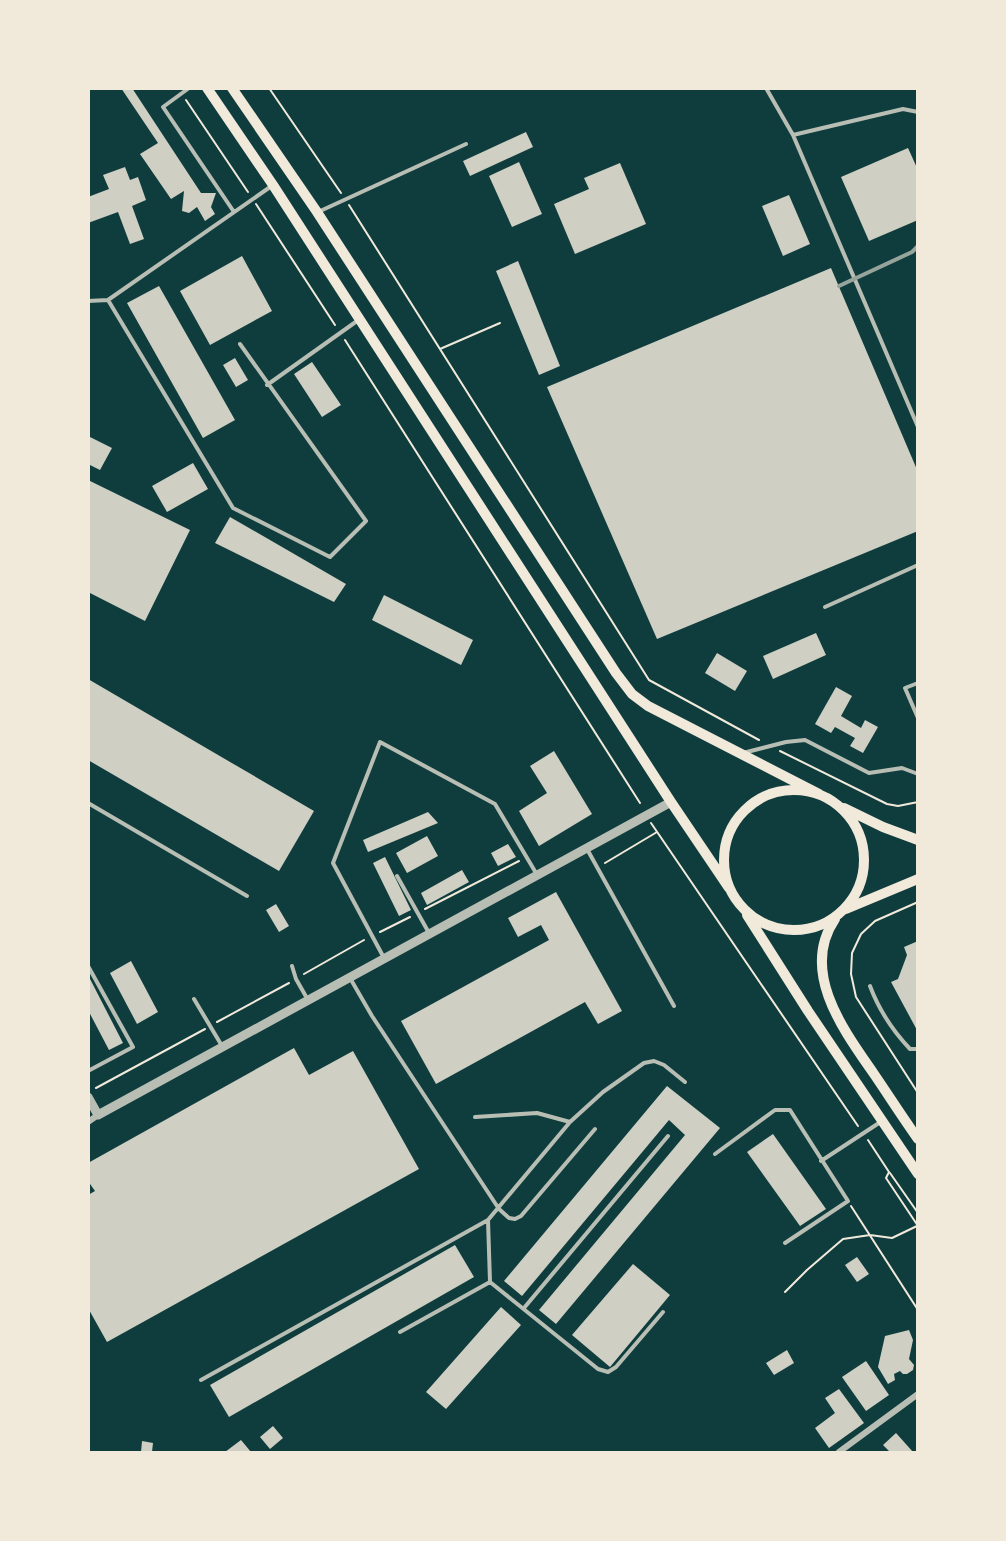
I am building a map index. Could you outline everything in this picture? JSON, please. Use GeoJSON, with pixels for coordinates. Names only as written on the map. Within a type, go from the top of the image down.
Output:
{"type":"FeatureCollection","features":[{"type":"Feature","properties":{"kind":"main road"},"geometry":{"type":"LineString","coordinates":[[207,88],[360,318],[671,802],[918,1174]]}},
{"type":"Feature","properties":{"kind":"main road"},"geometry":{"type":"LineString","coordinates":[[232,88],[317,212],[616,673],[632,694],[648,706],[836,804],[883,827],[918,840]]}},
{"type":"Feature","properties":{"kind":"main road"},"geometry":{"type":"LineString","coordinates":[[729,888],[723,860],[725,843],[732,826],[743,811],[757,800],[783,790],[801,790],[819,794]]}},
{"type":"Feature","properties":{"kind":"main road"},"geometry":{"type":"LineString","coordinates":[[836,804],[856,827],[864,855],[860,885],[840,913],[826,939],[823,959],[827,992],[832,1007],[848,1036],[918,1139]]}},
{"type":"Feature","properties":{"kind":"main road"},"geometry":{"type":"LineString","coordinates":[[744,910],[765,924],[788,930],[808,929],[828,922],[840,913],[918,879]]}},
{"type":"Feature","properties":{"kind":"street"},"geometry":{"type":"LineString","coordinates":[[88,1122],[671,802]]}},
{"type":"Feature","properties":{"kind":"street"},"geometry":{"type":"LineString","coordinates":[[88,1097],[98,1115]]}},
{"type":"Feature","properties":{"kind":"street"},"geometry":{"type":"LineString","coordinates":[[839,1452],[918,1394]]}},
{"type":"Feature","properties":{"kind":"lane"},"geometry":{"type":"LineString","coordinates":[[189,88],[163,107],[234,212]]}},
{"type":"Feature","properties":{"kind":"lane"},"geometry":{"type":"LineString","coordinates":[[766,88],[793,135],[918,427]]}},
{"type":"Feature","properties":{"kind":"lane"},"geometry":{"type":"LineString","coordinates":[[793,135],[903,109],[918,112]]}},
{"type":"Feature","properties":{"kind":"lane"},"geometry":{"type":"LineString","coordinates":[[317,212],[466,144]]}},
{"type":"Feature","properties":{"kind":"lane"},"geometry":{"type":"LineString","coordinates":[[88,301],[108,300],[273,185]]}},
{"type":"Feature","properties":{"kind":"lane"},"geometry":{"type":"LineString","coordinates":[[108,300],[233,508],[330,557],[366,521],[240,344]]}},
{"type":"Feature","properties":{"kind":"lane"},"geometry":{"type":"LineString","coordinates":[[267,385],[360,318]]}},
{"type":"Feature","properties":{"kind":"lane"},"geometry":{"type":"LineString","coordinates":[[825,608],[918,565]]}},
{"type":"Feature","properties":{"kind":"lane"},"geometry":{"type":"LineString","coordinates":[[918,682],[905,688],[918,718]]}},
{"type":"Feature","properties":{"kind":"lane"},"geometry":{"type":"LineString","coordinates":[[739,754],[786,742],[805,740],[869,773],[902,768],[918,774]]}},
{"type":"Feature","properties":{"kind":"lane"},"geometry":{"type":"LineString","coordinates":[[384,959],[333,863],[380,742],[495,804],[538,875]]}},
{"type":"Feature","properties":{"kind":"lane"},"geometry":{"type":"LineString","coordinates":[[88,803],[247,896]]}},
{"type":"Feature","properties":{"kind":"lane"},"geometry":{"type":"LineString","coordinates":[[587,848],[674,1006]]}},
{"type":"Feature","properties":{"kind":"lane"},"geometry":{"type":"LineString","coordinates":[[397,876],[430,934]]}},
{"type":"Feature","properties":{"kind":"lane"},"geometry":{"type":"LineString","coordinates":[[88,966],[133,1047],[88,1071]]}},
{"type":"Feature","properties":{"kind":"lane"},"geometry":{"type":"LineString","coordinates":[[292,966],[296,979],[308,1000]]}},
{"type":"Feature","properties":{"kind":"lane"},"geometry":{"type":"LineString","coordinates":[[350,978],[372,1016],[499,1209],[509,1218],[515,1219],[521,1216],[595,1129]]}},
{"type":"Feature","properties":{"kind":"lane"},"geometry":{"type":"LineString","coordinates":[[870,986],[876,1003],[893,1031],[910,1049],[918,1049]]}},
{"type":"Feature","properties":{"kind":"lane"},"geometry":{"type":"LineString","coordinates":[[194,999],[223,1047]]}},
{"type":"Feature","properties":{"kind":"lane"},"geometry":{"type":"LineString","coordinates":[[201,1380],[488,1220],[570,1122],[603,1092],[644,1063],[654,1061],[664,1065],[685,1082]]}},
{"type":"Feature","properties":{"kind":"lane"},"geometry":{"type":"LineString","coordinates":[[715,1154],[776,1110],[790,1110],[820,1161],[848,1201],[785,1243]]}},
{"type":"Feature","properties":{"kind":"lane"},"geometry":{"type":"LineString","coordinates":[[475,1117],[537,1113],[570,1122]]}},
{"type":"Feature","properties":{"kind":"lane"},"geometry":{"type":"LineString","coordinates":[[820,1161],[883,1120]]}},
{"type":"Feature","properties":{"kind":"lane"},"geometry":{"type":"LineString","coordinates":[[524,1308],[668,1136]]}},
{"type":"Feature","properties":{"kind":"lane"},"geometry":{"type":"LineString","coordinates":[[488,1220],[490,1282]]}},
{"type":"Feature","properties":{"kind":"lane"},"geometry":{"type":"LineString","coordinates":[[490,1282],[598,1369],[608,1372],[616,1367],[663,1312]]}},
{"type":"Feature","properties":{"kind":"lane"},"geometry":{"type":"LineString","coordinates":[[400,1332],[490,1282]]}},
{"type":"Feature","properties":{"kind":"path"},"geometry":{"type":"LineString","coordinates":[[269,88],[342,194]]}},
{"type":"Feature","properties":{"kind":"path"},"geometry":{"type":"LineString","coordinates":[[184,97],[241,182]]}},
{"type":"Feature","properties":{"kind":"path"},"geometry":{"type":"LineString","coordinates":[[255,203],[336,326]]}},
{"type":"Feature","properties":{"kind":"path"},"geometry":{"type":"LineString","coordinates":[[348,204],[649,680],[754,737]]}},
{"type":"Feature","properties":{"kind":"path"},"geometry":{"type":"LineString","coordinates":[[440,349],[500,323]]}},
{"type":"Feature","properties":{"kind":"path"},"geometry":{"type":"LineString","coordinates":[[343,337],[640,803]]}},
{"type":"Feature","properties":{"kind":"path"},"geometry":{"type":"LineString","coordinates":[[781,751],[887,804],[898,807],[918,802]]}},
{"type":"Feature","properties":{"kind":"path"},"geometry":{"type":"LineString","coordinates":[[650,821],[857,1125]]}},
{"type":"Feature","properties":{"kind":"path"},"geometry":{"type":"LineString","coordinates":[[598,867],[657,832]]}},
{"type":"Feature","properties":{"kind":"path"},"geometry":{"type":"LineString","coordinates":[[96,1088],[371,936],[527,856]]}},
{"type":"Feature","properties":{"kind":"path"},"geometry":{"type":"LineString","coordinates":[[866,1137],[918,1213]]}},
{"type":"Feature","properties":{"kind":"path"},"geometry":{"type":"LineString","coordinates":[[785,1292],[807,1269],[843,1239],[870,1235],[892,1238],[917,1226],[886,1178],[889,1172]]}},
{"type":"Feature","properties":{"kind":"path"},"geometry":{"type":"LineString","coordinates":[[848,1201],[918,1310]]}},
{"type":"Feature","properties":{"kind":"building"},"geometry":{"type":"Polygon","coordinates":[[[121,88],[132,88],[201,193],[216,193],[211,207],[215,214],[205,221],[197,207],[189,213],[182,211],[184,191],[171,199],[140,154],[158,143],[121,88]]]}},
{"type":"Feature","properties":{"kind":"building"},"geometry":{"type":"Polygon","coordinates":[[[526,132],[533,147],[470,176],[463,161],[526,132]]]}},
{"type":"Feature","properties":{"kind":"building"},"geometry":{"type":"Polygon","coordinates":[[[908,148],[918,170],[918,220],[869,241],[841,177],[908,148]]]}},
{"type":"Feature","properties":{"kind":"building"},"geometry":{"type":"Polygon","coordinates":[[[519,162],[542,214],[512,227],[489,176],[519,162]]]}},
{"type":"Feature","properties":{"kind":"building"},"geometry":{"type":"Polygon","coordinates":[[[620,163],[646,224],[575,254],[554,204],[589,189],[584,178],[620,163]]]}},
{"type":"Feature","properties":{"kind":"building"},"geometry":{"type":"Polygon","coordinates":[[[125,167],[130,180],[138,177],[146,200],[132,206],[144,239],[130,244],[118,212],[88,223],[88,197],[109,189],[103,175],[125,167]]]}},
{"type":"Feature","properties":{"kind":"building"},"geometry":{"type":"Polygon","coordinates":[[[789,195],[810,244],[783,256],[762,206],[789,195]]]}},
{"type":"Feature","properties":{"kind":"building"},"geometry":{"type":"Polygon","coordinates":[[[242,256],[272,311],[210,345],[180,291],[242,256]]]}},
{"type":"Feature","properties":{"kind":"building"},"geometry":{"type":"Polygon","coordinates":[[[518,261],[560,366],[539,375],[496,271],[518,261]]]}},
{"type":"Feature","properties":{"kind":"building"},"geometry":{"type":"Polygon","coordinates":[[[831,268],[918,472],[918,531],[657,639],[547,387],[831,268]]]}},
{"type":"Feature","properties":{"kind":"building"},"geometry":{"type":"Polygon","coordinates":[[[159,286],[235,420],[203,438],[127,303],[159,286]]]}},
{"type":"Feature","properties":{"kind":"building"},"geometry":{"type":"Polygon","coordinates":[[[235,358],[248,380],[236,387],[223,365],[235,358]]]}},
{"type":"Feature","properties":{"kind":"building"},"geometry":{"type":"Polygon","coordinates":[[[312,362],[341,405],[322,417],[294,374],[312,362]]]}},
{"type":"Feature","properties":{"kind":"building"},"geometry":{"type":"Polygon","coordinates":[[[88,436],[112,448],[100,470],[88,464],[88,436]]]}},
{"type":"Feature","properties":{"kind":"building"},"geometry":{"type":"Polygon","coordinates":[[[193,463],[208,489],[167,512],[152,486],[193,463]]]}},
{"type":"Feature","properties":{"kind":"building"},"geometry":{"type":"Polygon","coordinates":[[[88,480],[190,530],[145,621],[88,592],[88,480]]]}},
{"type":"Feature","properties":{"kind":"building"},"geometry":{"type":"Polygon","coordinates":[[[230,517],[346,584],[334,602],[215,543],[230,517]]]}},
{"type":"Feature","properties":{"kind":"building"},"geometry":{"type":"Polygon","coordinates":[[[384,595],[473,640],[461,665],[372,620],[384,595]]]}},
{"type":"Feature","properties":{"kind":"building"},"geometry":{"type":"Polygon","coordinates":[[[816,633],[826,655],[773,679],[763,656],[816,633]]]}},
{"type":"Feature","properties":{"kind":"building"},"geometry":{"type":"Polygon","coordinates":[[[717,653],[747,671],[735,691],[705,673],[717,653]]]}},
{"type":"Feature","properties":{"kind":"building"},"geometry":{"type":"Polygon","coordinates":[[[88,679],[314,811],[279,871],[88,760],[88,679]]]}},
{"type":"Feature","properties":{"kind":"building"},"geometry":{"type":"Polygon","coordinates":[[[836,687],[852,696],[841,716],[861,728],[865,720],[878,727],[863,753],[850,746],[855,738],[835,727],[831,733],[815,724],[836,687]]]}},
{"type":"Feature","properties":{"kind":"building"},"geometry":{"type":"Polygon","coordinates":[[[554,751],[592,814],[539,846],[519,811],[547,793],[530,766],[554,751]]]}},
{"type":"Feature","properties":{"kind":"building"},"geometry":{"type":"Polygon","coordinates":[[[428,812],[438,823],[368,852],[363,840],[428,812]]]}},
{"type":"Feature","properties":{"kind":"building"},"geometry":{"type":"Polygon","coordinates":[[[427,836],[438,856],[407,873],[396,853],[427,836]]]}},
{"type":"Feature","properties":{"kind":"building"},"geometry":{"type":"Polygon","coordinates":[[[508,844],[516,857],[498,866],[491,853],[508,844]]]}},
{"type":"Feature","properties":{"kind":"building"},"geometry":{"type":"Polygon","coordinates":[[[385,857],[411,910],[399,916],[373,863],[385,857]]]}},
{"type":"Feature","properties":{"kind":"building"},"geometry":{"type":"Polygon","coordinates":[[[462,870],[469,882],[427,905],[421,893],[462,870]]]}},
{"type":"Feature","properties":{"kind":"building"},"geometry":{"type":"Polygon","coordinates":[[[556,892],[622,1011],[598,1024],[585,1002],[436,1084],[401,1021],[549,940],[541,925],[518,937],[508,918],[556,892]]]}},
{"type":"Feature","properties":{"kind":"building"},"geometry":{"type":"Polygon","coordinates":[[[276,904],[289,926],[279,932],[266,910],[276,904]]]}},
{"type":"Feature","properties":{"kind":"building"},"geometry":{"type":"Polygon","coordinates":[[[918,941],[918,1032],[891,982],[898,979],[907,955],[904,947],[918,941]]]}},
{"type":"Feature","properties":{"kind":"building"},"geometry":{"type":"Polygon","coordinates":[[[131,961],[158,1012],[137,1024],[110,973],[131,961]]]}},
{"type":"Feature","properties":{"kind":"building"},"geometry":{"type":"Polygon","coordinates":[[[88,975],[123,1043],[109,1050],[88,1010],[88,975]]]}},
{"type":"Feature","properties":{"kind":"building"},"geometry":{"type":"Polygon","coordinates":[[[294,1048],[309,1075],[353,1051],[419,1169],[107,1342],[88,1308],[88,1195],[95,1191],[88,1181],[88,1163],[294,1048]]]}},
{"type":"Feature","properties":{"kind":"building"},"geometry":{"type":"Polygon","coordinates":[[[667,1086],[720,1128],[556,1324],[539,1310],[685,1135],[669,1120],[522,1296],[504,1281],[667,1086]]]}},
{"type":"Feature","properties":{"kind":"building"},"geometry":{"type":"Polygon","coordinates":[[[773,1134],[826,1209],[800,1226],[747,1152],[773,1134]]]}},
{"type":"Feature","properties":{"kind":"building"},"geometry":{"type":"Polygon","coordinates":[[[455,1245],[474,1277],[229,1417],[210,1385],[455,1245]]]}},
{"type":"Feature","properties":{"kind":"building"},"geometry":{"type":"Polygon","coordinates":[[[857,1257],[869,1274],[857,1282],[845,1265],[857,1257]]]}},
{"type":"Feature","properties":{"kind":"building"},"geometry":{"type":"Polygon","coordinates":[[[633,1264],[670,1295],[610,1367],[572,1335],[633,1264]]]}},
{"type":"Feature","properties":{"kind":"building"},"geometry":{"type":"Polygon","coordinates":[[[501,1307],[521,1325],[446,1409],[426,1392],[501,1307]]]}},
{"type":"Feature","properties":{"kind":"building"},"geometry":{"type":"Polygon","coordinates":[[[909,1330],[913,1340],[909,1359],[914,1365],[913,1370],[907,1374],[900,1371],[894,1374],[895,1380],[888,1384],[878,1367],[885,1336],[909,1330]]]}},
{"type":"Feature","properties":{"kind":"building"},"geometry":{"type":"Polygon","coordinates":[[[787,1350],[794,1363],[774,1375],[766,1363],[787,1350]]]}},
{"type":"Feature","properties":{"kind":"building"},"geometry":{"type":"Polygon","coordinates":[[[866,1361],[889,1395],[866,1411],[842,1377],[866,1361]]]}},
{"type":"Feature","properties":{"kind":"building"},"geometry":{"type":"Polygon","coordinates":[[[839,1389],[864,1423],[829,1448],[815,1428],[835,1413],[825,1398],[839,1389]]]}},
{"type":"Feature","properties":{"kind":"building"},"geometry":{"type":"Polygon","coordinates":[[[273,1426],[283,1438],[270,1449],[260,1437],[273,1426]]]}},
{"type":"Feature","properties":{"kind":"building"},"geometry":{"type":"Polygon","coordinates":[[[896,1433],[913,1452],[890,1452],[883,1445],[896,1433]]]}},
{"type":"Feature","properties":{"kind":"building"},"geometry":{"type":"Polygon","coordinates":[[[241,1440],[251,1452],[225,1452],[241,1440]]]}},
{"type":"Feature","properties":{"kind":"building"},"geometry":{"type":"Polygon","coordinates":[[[142,1441],[153,1443],[152,1452],[141,1452],[142,1441]]]}},
{"type":"Feature","properties":{"kind":"railway"},"geometry":{"type":"LineString","coordinates":[[839,286],[912,252],[918,246]]}}]}
